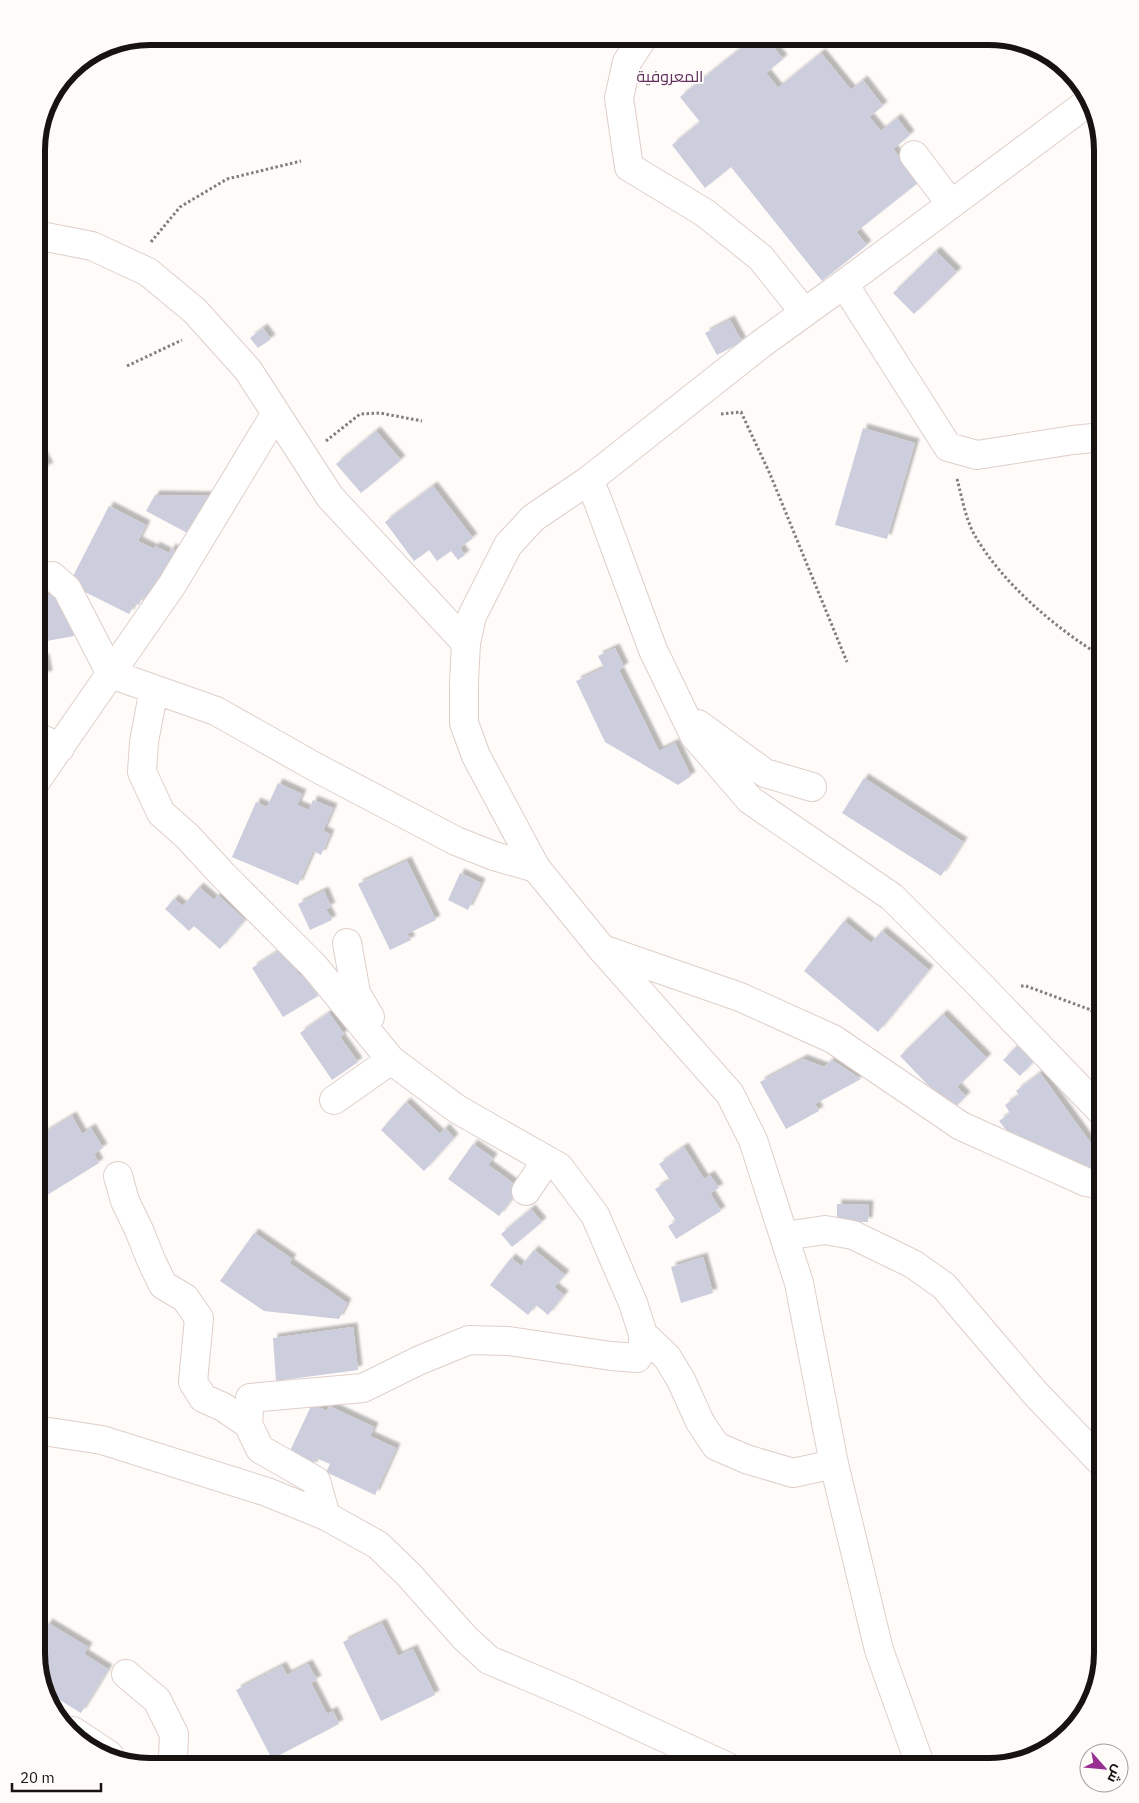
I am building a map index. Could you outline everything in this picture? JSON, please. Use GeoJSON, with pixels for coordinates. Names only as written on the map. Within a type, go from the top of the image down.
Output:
{"type":"FeatureCollection","features":[{"type":"Feature","properties":{"kind":"street"},"geometry":{"type":"LineString","coordinates":[[638,45],[628,62],[619,98],[629,167],[705,213],[761,258],[804,312]]}},
{"type":"Feature","properties":{"kind":"street"},"geometry":{"type":"LineString","coordinates":[[917,1758],[879,1650],[834,1464],[799,1283],[753,1140],[730,1094],[602,949],[536,868],[476,756],[464,722],[466,643],[472,616],[508,545],[533,518],[589,480],[761,344],[1084,105]]}},
{"type":"Feature","properties":{"kind":"street"},"geometry":{"type":"LineString","coordinates":[[914,155],[951,204]]}},
{"type":"Feature","properties":{"kind":"street"},"geometry":{"type":"LineString","coordinates":[[45,237],[92,246],[148,272],[195,311],[248,370],[330,497],[466,643]]}},
{"type":"Feature","properties":{"kind":"street"},"geometry":{"type":"LineString","coordinates":[[844,284],[948,447],[977,455],[1094,438]]}},
{"type":"Feature","properties":{"kind":"street"},"geometry":{"type":"LineString","coordinates":[[48,742],[111,674],[172,585],[276,413]]}},
{"type":"Feature","properties":{"kind":"street"},"geometry":{"type":"LineString","coordinates":[[589,480],[653,650],[694,736],[750,800],[892,897],[1094,1104]]}},
{"type":"Feature","properties":{"kind":"street"},"geometry":{"type":"LineString","coordinates":[[45,577],[52,576],[67,589],[111,674],[216,711],[317,768],[456,841],[494,856],[536,868]]}},
{"type":"Feature","properties":{"kind":"street"},"geometry":{"type":"LineString","coordinates":[[154,689],[144,742],[142,772],[161,812],[187,836],[223,876],[314,966],[396,1064],[457,1109],[559,1167],[595,1215],[633,1303],[643,1334],[643,1346],[637,1358],[509,1341],[469,1340],[420,1360],[363,1388],[250,1398],[248,1424],[260,1449],[316,1481],[326,1516]]}},
{"type":"Feature","properties":{"kind":"street"},"geometry":{"type":"LineString","coordinates":[[683,713],[765,773],[812,787]]}},
{"type":"Feature","properties":{"kind":"street"},"geometry":{"type":"LineString","coordinates":[[347,943],[356,993],[396,1064]]}},
{"type":"Feature","properties":{"kind":"street"},"geometry":{"type":"LineString","coordinates":[[602,949],[740,997],[833,1039],[961,1126],[1086,1182],[1094,1183]]}},
{"type":"Feature","properties":{"kind":"street"},"geometry":{"type":"LineString","coordinates":[[334,1100],[396,1064]]}},
{"type":"Feature","properties":{"kind":"street"},"geometry":{"type":"LineString","coordinates":[[526,1191],[546,1160]]}},
{"type":"Feature","properties":{"kind":"street"},"geometry":{"type":"LineString","coordinates":[[118,1176],[125,1201],[164,1285],[185,1298],[200,1318],[193,1382],[203,1398],[223,1407],[248,1424]]}},
{"type":"Feature","properties":{"kind":"street"},"geometry":{"type":"LineString","coordinates":[[785,1236],[825,1230],[853,1235],[913,1264],[944,1286],[1035,1394],[1094,1455]]}},
{"type":"Feature","properties":{"kind":"street"},"geometry":{"type":"LineString","coordinates":[[643,1334],[667,1356],[681,1380],[700,1422],[716,1446],[746,1460],[793,1473],[834,1464]]}},
{"type":"Feature","properties":{"kind":"street"},"geometry":{"type":"LineString","coordinates":[[45,1431],[102,1440],[267,1492],[326,1516],[378,1545],[409,1574],[465,1638],[489,1660],[572,1695],[708,1758]]}},
{"type":"Feature","properties":{"kind":"street"},"geometry":{"type":"LineString","coordinates":[[126,1674],[157,1700],[174,1734],[173,1758]]}},
{"type":"Feature","properties":{"kind":"path"},"geometry":{"type":"LineString","coordinates":[[148,272],[151,242],[180,207],[227,179],[301,160]]}},
{"type":"Feature","properties":{"kind":"path"},"geometry":{"type":"LineString","coordinates":[[127,366],[209,326]]}},
{"type":"Feature","properties":{"kind":"path"},"geometry":{"type":"LineString","coordinates":[[711,415],[741,412],[770,474],[847,662]]}},
{"type":"Feature","properties":{"kind":"path"},"geometry":{"type":"LineString","coordinates":[[306,460],[336,431],[360,414],[380,413],[422,421]]}},
{"type":"Feature","properties":{"kind":"path"},"geometry":{"type":"LineString","coordinates":[[948,447],[967,517],[974,534],[1022,595],[1076,640],[1094,651]]}},
{"type":"Feature","properties":{"kind":"path"},"geometry":{"type":"LineString","coordinates":[[979,984],[1026,986],[1091,1010],[1094,1013]]}},
{"type":"Feature","properties":{"kind":"building"},"geometry":{"type":"Polygon","coordinates":[[[745,45],[772,45],[783,59],[766,73],[778,88],[821,53],[851,90],[863,80],[883,106],[869,117],[881,131],[897,118],[910,135],[893,149],[919,182],[856,232],[867,245],[822,281],[731,167],[705,188],[672,145],[700,122],[680,97],[745,45]]]}},
{"type":"Feature","properties":{"kind":"building"},"geometry":{"type":"Polygon","coordinates":[[[936,251],[957,272],[914,314],[893,293],[936,251]]]}},
{"type":"Feature","properties":{"kind":"building"},"geometry":{"type":"Polygon","coordinates":[[[730,320],[742,342],[717,355],[705,333],[730,320]]]}},
{"type":"Feature","properties":{"kind":"building"},"geometry":{"type":"Polygon","coordinates":[[[263,328],[271,339],[258,348],[250,338],[263,328]]]}},
{"type":"Feature","properties":{"kind":"building"},"geometry":{"type":"Polygon","coordinates":[[[863,428],[915,443],[887,539],[835,525],[863,428]]]}},
{"type":"Feature","properties":{"kind":"building"},"geometry":{"type":"Polygon","coordinates":[[[376,431],[401,460],[361,493],[336,464],[376,431]]]}},
{"type":"Feature","properties":{"kind":"building"},"geometry":{"type":"Polygon","coordinates":[[[45,460],[49,467],[45,469],[45,460]]]}},
{"type":"Feature","properties":{"kind":"building"},"geometry":{"type":"Polygon","coordinates":[[[433,486],[473,538],[460,548],[465,555],[458,560],[451,551],[437,561],[429,550],[414,561],[385,522],[433,486]]]}},
{"type":"Feature","properties":{"kind":"building"},"geometry":{"type":"Polygon","coordinates":[[[155,495],[215,496],[193,536],[146,511],[155,495]]]}},
{"type":"Feature","properties":{"kind":"building"},"geometry":{"type":"Polygon","coordinates":[[[109,506],[146,525],[138,541],[154,549],[155,546],[169,553],[171,548],[176,551],[151,600],[143,596],[139,605],[135,603],[129,614],[69,584],[109,506]]]}},
{"type":"Feature","properties":{"kind":"building"},"geometry":{"type":"Polygon","coordinates":[[[61,593],[65,617],[71,616],[74,636],[45,641],[45,596],[61,593]]]}},
{"type":"Feature","properties":{"kind":"building"},"geometry":{"type":"Polygon","coordinates":[[[615,648],[624,667],[619,670],[659,751],[675,743],[691,776],[678,785],[605,742],[576,681],[604,668],[598,656],[615,648]]]}},
{"type":"Feature","properties":{"kind":"building"},"geometry":{"type":"Polygon","coordinates":[[[45,658],[48,675],[45,676],[45,658]]]}},
{"type":"Feature","properties":{"kind":"building"},"geometry":{"type":"Polygon","coordinates":[[[864,778],[963,842],[941,876],[842,813],[864,778]]]}},
{"type":"Feature","properties":{"kind":"building"},"geometry":{"type":"Polygon","coordinates":[[[278,783],[302,794],[297,805],[309,810],[313,800],[333,808],[323,831],[330,834],[321,855],[313,851],[298,885],[232,857],[256,802],[267,807],[278,783]]]}},
{"type":"Feature","properties":{"kind":"building"},"geometry":{"type":"Polygon","coordinates":[[[407,861],[436,920],[407,934],[411,940],[390,950],[358,884],[407,861]]]}},
{"type":"Feature","properties":{"kind":"building"},"geometry":{"type":"Polygon","coordinates":[[[460,873],[481,883],[468,910],[448,900],[460,873]]]}},
{"type":"Feature","properties":{"kind":"building"},"geometry":{"type":"Polygon","coordinates":[[[199,887],[214,900],[218,895],[245,920],[220,949],[194,926],[189,931],[165,909],[174,899],[183,906],[199,887]]]}},
{"type":"Feature","properties":{"kind":"building"},"geometry":{"type":"Polygon","coordinates":[[[324,891],[331,907],[326,909],[332,920],[310,930],[298,904],[324,891]]]}},
{"type":"Feature","properties":{"kind":"building"},"geometry":{"type":"Polygon","coordinates":[[[844,921],[871,943],[882,931],[929,970],[878,1032],[804,971],[844,921]]]}},
{"type":"Feature","properties":{"kind":"building"},"geometry":{"type":"Polygon","coordinates":[[[282,949],[300,976],[304,974],[318,996],[283,1017],[252,968],[282,949]]]}},
{"type":"Feature","properties":{"kind":"building"},"geometry":{"type":"Polygon","coordinates":[[[329,1013],[344,1034],[340,1037],[358,1062],[332,1080],[300,1033],[329,1013]]]}},
{"type":"Feature","properties":{"kind":"building"},"geometry":{"type":"Polygon","coordinates":[[[943,1014],[987,1058],[957,1087],[966,1096],[952,1110],[900,1056],[943,1014]]]}},
{"type":"Feature","properties":{"kind":"building"},"geometry":{"type":"Polygon","coordinates":[[[1020,1043],[1036,1059],[1020,1076],[1003,1060],[1020,1043]]]}},
{"type":"Feature","properties":{"kind":"building"},"geometry":{"type":"Polygon","coordinates":[[[803,1059],[824,1067],[832,1060],[861,1079],[815,1104],[819,1111],[786,1129],[760,1082],[803,1059]]]}},
{"type":"Feature","properties":{"kind":"building"},"geometry":{"type":"Polygon","coordinates":[[[1040,1073],[1094,1148],[1094,1171],[1014,1140],[999,1121],[1010,1113],[1005,1105],[1019,1095],[1016,1091],[1040,1073]]]}},
{"type":"Feature","properties":{"kind":"building"},"geometry":{"type":"Polygon","coordinates":[[[406,1102],[440,1134],[445,1128],[454,1138],[424,1171],[381,1130],[406,1102]]]}},
{"type":"Feature","properties":{"kind":"building"},"geometry":{"type":"Polygon","coordinates":[[[72,1116],[82,1134],[91,1128],[103,1148],[94,1154],[99,1163],[45,1196],[45,1132],[72,1116]]]}},
{"type":"Feature","properties":{"kind":"building"},"geometry":{"type":"Polygon","coordinates":[[[473,1144],[493,1158],[488,1165],[520,1188],[499,1216],[448,1179],[473,1144]]]}},
{"type":"Feature","properties":{"kind":"building"},"geometry":{"type":"Polygon","coordinates":[[[684,1147],[704,1179],[710,1175],[719,1188],[710,1193],[721,1211],[676,1239],[668,1226],[676,1221],[655,1189],[670,1180],[659,1164],[684,1147]]]}},
{"type":"Feature","properties":{"kind":"building"},"geometry":{"type":"Polygon","coordinates":[[[837,1204],[869,1205],[868,1222],[837,1222],[837,1204]]]}},
{"type":"Feature","properties":{"kind":"building"},"geometry":{"type":"Polygon","coordinates":[[[531,1209],[542,1222],[512,1247],[501,1234],[531,1209]]]}},
{"type":"Feature","properties":{"kind":"building"},"geometry":{"type":"Polygon","coordinates":[[[254,1233],[292,1259],[289,1263],[347,1303],[339,1319],[264,1311],[220,1281],[254,1233]]]}},
{"type":"Feature","properties":{"kind":"building"},"geometry":{"type":"Polygon","coordinates":[[[534,1250],[565,1275],[554,1287],[564,1295],[548,1315],[536,1305],[528,1315],[490,1285],[511,1258],[521,1266],[534,1250]]]}},
{"type":"Feature","properties":{"kind":"building"},"geometry":{"type":"Polygon","coordinates":[[[703,1257],[713,1293],[681,1303],[671,1267],[703,1257]]]}},
{"type":"Feature","properties":{"kind":"building"},"geometry":{"type":"Polygon","coordinates":[[[353,1327],[358,1370],[276,1381],[273,1338],[353,1327]]]}},
{"type":"Feature","properties":{"kind":"building"},"geometry":{"type":"Polygon","coordinates":[[[312,1404],[327,1411],[329,1406],[374,1427],[370,1436],[396,1448],[375,1495],[326,1472],[330,1464],[316,1458],[312,1467],[288,1455],[312,1404]]]}},
{"type":"Feature","properties":{"kind":"building"},"geometry":{"type":"Polygon","coordinates":[[[48,1623],[88,1647],[84,1654],[108,1669],[81,1713],[55,1697],[47,1674],[45,1628],[48,1623]]]}},
{"type":"Feature","properties":{"kind":"building"},"geometry":{"type":"Polygon","coordinates":[[[382,1623],[398,1656],[413,1649],[435,1695],[381,1721],[343,1642],[382,1623]]]}},
{"type":"Feature","properties":{"kind":"building"},"geometry":{"type":"Polygon","coordinates":[[[308,1664],[317,1680],[311,1683],[327,1714],[333,1711],[339,1724],[271,1758],[236,1690],[282,1666],[287,1675],[308,1664]]]}},
{"type":"Feature","properties":{"kind":"district","name":"المعروفية"},"geometry":{"type":"Point","coordinates":[670,76]}}]}
